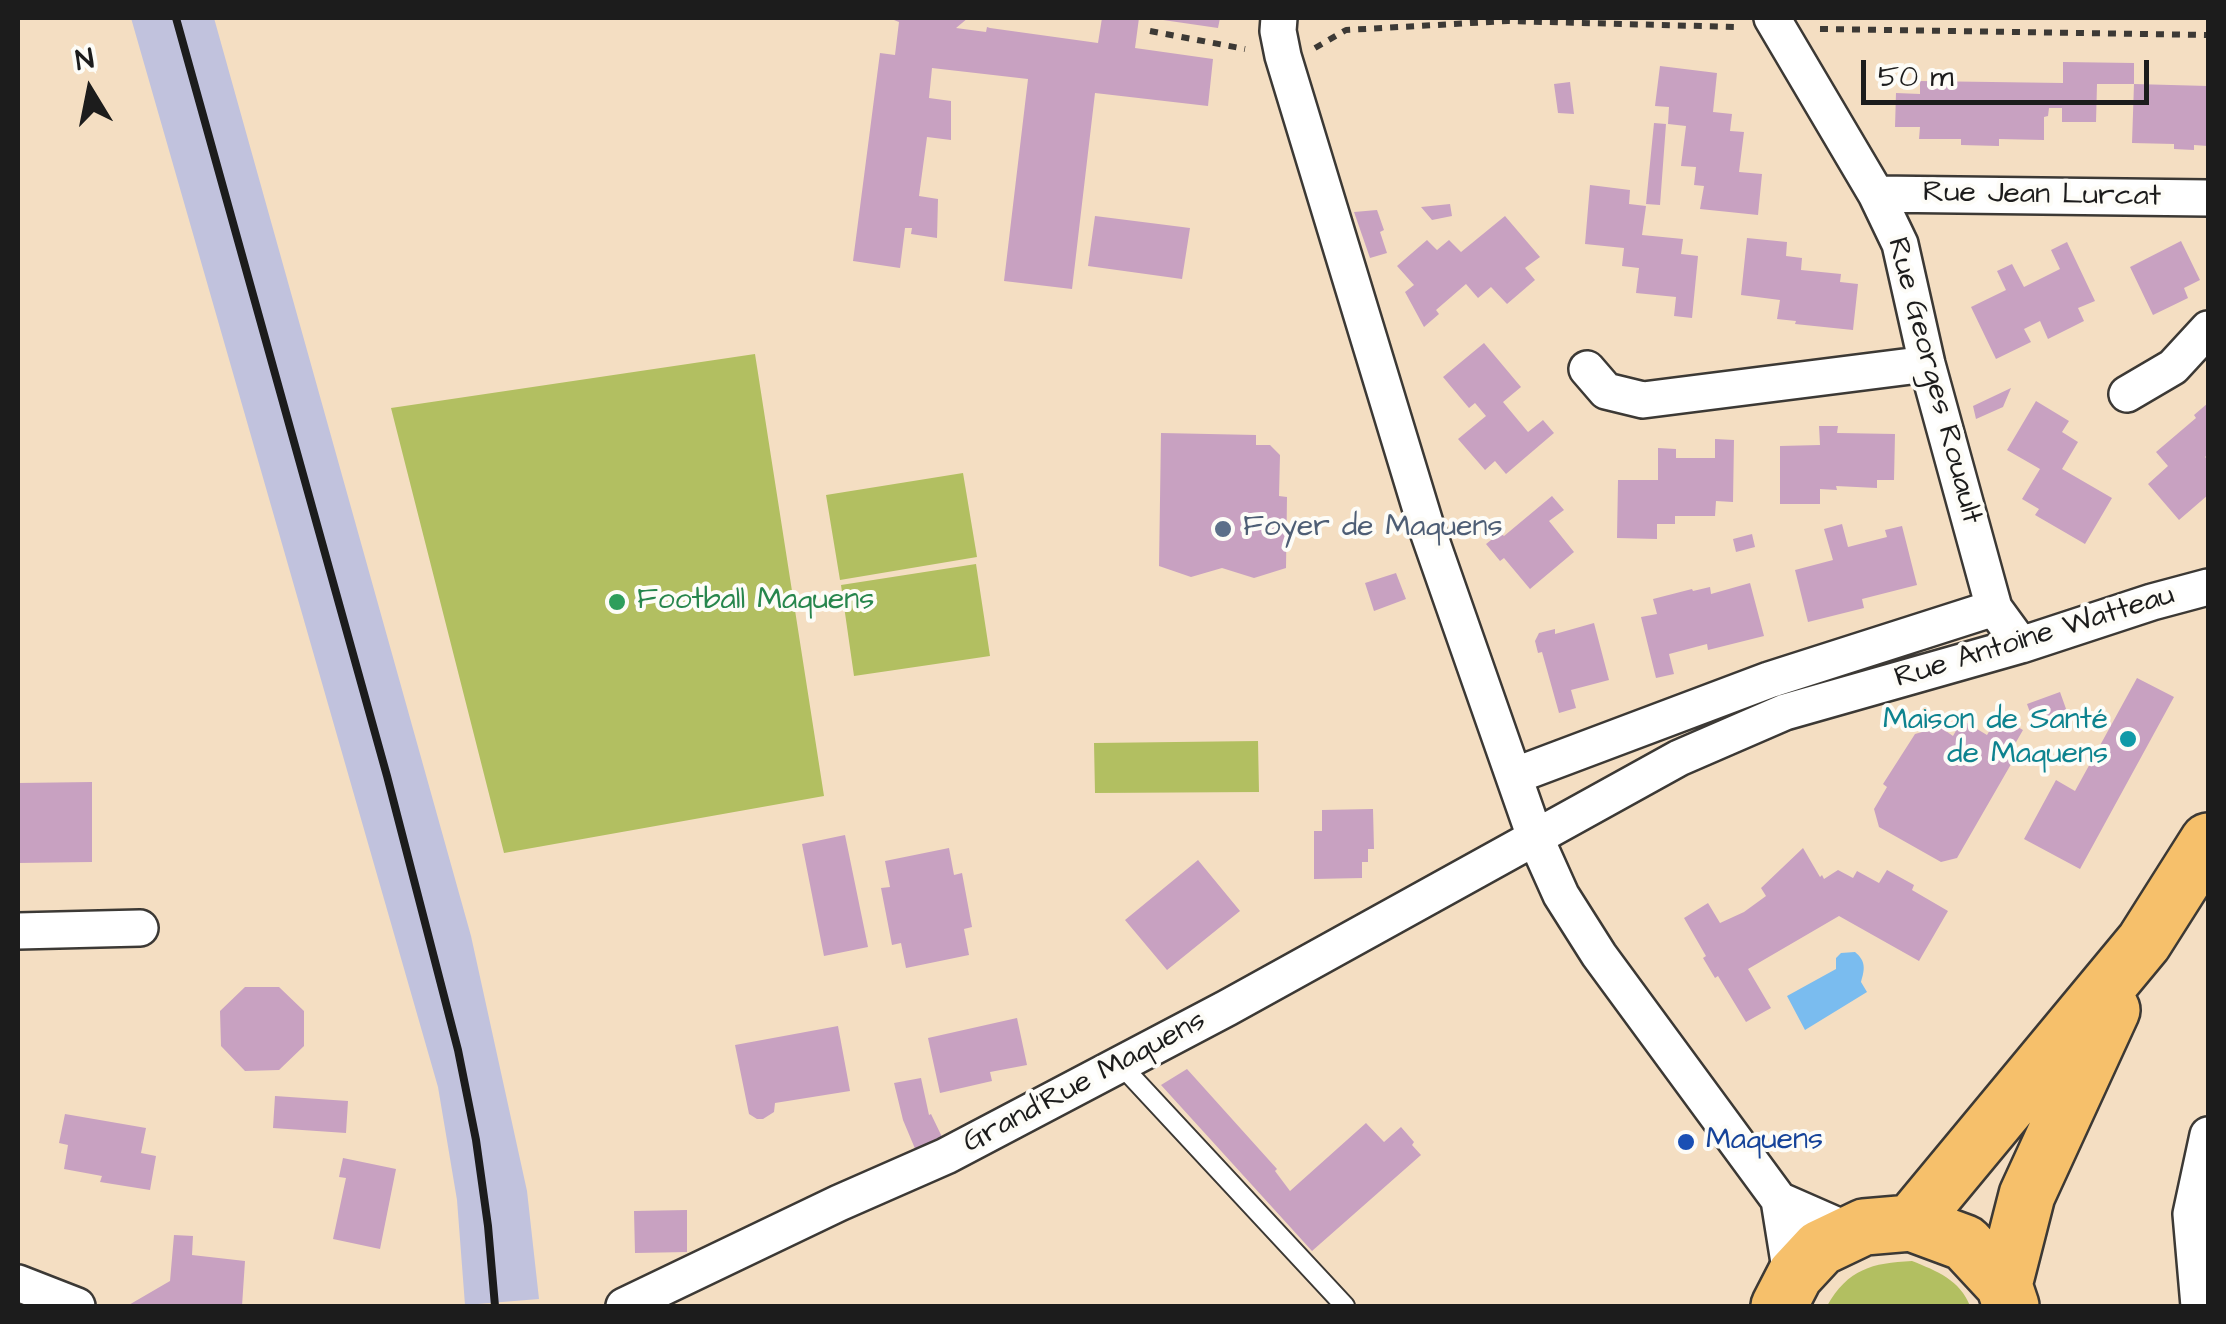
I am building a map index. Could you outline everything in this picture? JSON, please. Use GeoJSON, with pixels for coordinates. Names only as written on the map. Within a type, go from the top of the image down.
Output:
{"type":"FeatureCollection","features":[{"type":"Feature","properties":{"kind":"main road"},"geometry":{"type":"LineString","coordinates":[[1911,1222],[2144,942],[2208,841]]}},
{"type":"Feature","properties":{"kind":"main road"},"geometry":{"type":"LineString","coordinates":[[2008,1296],[2027,1195],[2144,942]]}},
{"type":"Feature","properties":{"kind":"main road"},"geometry":{"type":"LineString","coordinates":[[1786,1294],[1795,1275],[1820,1248],[1864,1227],[1911,1222],[1965,1243],[2008,1296]]}},
{"type":"Feature","properties":{"kind":"street"},"geometry":{"type":"LineString","coordinates":[[1279,18],[1283,56],[1426,522],[1535,837],[1562,895],[1599,955],[1779,1200],[1852,1232]]}},
{"type":"Feature","properties":{"kind":"street","name":"Rue Georges Rouault"},"geometry":{"type":"LineString","coordinates":[[1775,23],[1876,194],[1900,244],[1927,364],[1994,608],[2021,645]]}},
{"type":"Feature","properties":{"kind":"street","name":"Rue Jean Lurcat"},"geometry":{"type":"LineString","coordinates":[[1876,194],[2208,198]]}},
{"type":"Feature","properties":{"kind":"street"},"geometry":{"type":"LineString","coordinates":[[2127,394],[2172,368],[2208,328]]}},
{"type":"Feature","properties":{"kind":"street"},"geometry":{"type":"LineString","coordinates":[[1586,369],[1606,391],[1643,400],[1927,364]]}},
{"type":"Feature","properties":{"kind":"street","name":"Rue Antoine Watteau"},"geometry":{"type":"LineString","coordinates":[[1535,837],[1679,758],[1786,712],[2021,645],[2208,586]]}},
{"type":"Feature","properties":{"kind":"street","name":"Rue Antoine Watteau"},"geometry":{"type":"LineString","coordinates":[[1514,776],[1769,680],[1994,608]]}},
{"type":"Feature","properties":{"kind":"street","name":"Grand'Rue Maquens"},"geometry":{"type":"LineString","coordinates":[[624,1306],[946,1156],[1535,837]]}},
{"type":"Feature","properties":{"kind":"street"},"geometry":{"type":"LineString","coordinates":[[18,932],[140,928]]}},
{"type":"Feature","properties":{"kind":"street"},"geometry":{"type":"LineString","coordinates":[[2199,1306],[2191,1214],[2208,1135]]}},
{"type":"Feature","properties":{"kind":"street"},"geometry":{"type":"LineString","coordinates":[[1779,1200],[1786,1294]]}},
{"type":"Feature","properties":{"kind":"street"},"geometry":{"type":"LineString","coordinates":[[18,1283],[77,1306]]}},
{"type":"Feature","properties":{"kind":"lane"},"geometry":{"type":"LineString","coordinates":[[1120,1064],[1345,1306]]}},
{"type":"Feature","properties":{"kind":"path"},"geometry":{"type":"LineString","coordinates":[[1150,30],[1297,57],[1346,30],[1508,21],[2208,34]]}},
{"type":"Feature","properties":{"kind":"shaded area"},"geometry":{"type":"Polygon","coordinates":[[[131,18],[214,18],[471,936],[527,1191],[539,1299],[465,1305],[457,1200],[438,1087],[131,18]]]}},
{"type":"Feature","properties":{"kind":"green space","name":"Football Maquens"},"geometry":{"type":"Polygon","coordinates":[[[755,354],[824,796],[504,853],[391,408],[755,354]]]}},
{"type":"Feature","properties":{"kind":"green space"},"geometry":{"type":"Polygon","coordinates":[[[963,473],[977,557],[840,580],[826,495],[963,473]]]}},
{"type":"Feature","properties":{"kind":"green space"},"geometry":{"type":"Polygon","coordinates":[[[976,564],[990,656],[854,676],[841,585],[976,564]]]}},
{"type":"Feature","properties":{"kind":"green space"},"geometry":{"type":"Polygon","coordinates":[[[1258,741],[1259,792],[1095,793],[1094,743],[1258,741]]]}},
{"type":"Feature","properties":{"kind":"green space"},"geometry":{"type":"Polygon","coordinates":[[[1912,1261],[1954,1283],[1970,1306],[1827,1306],[1844,1284],[1862,1270],[1912,1261]]]}},
{"type":"Feature","properties":{"kind":"water"},"geometry":{"type":"Polygon","coordinates":[[[1855,952],[1863,962],[1861,982],[1867,992],[1805,1030],[1787,996],[1836,969],[1836,958],[1841,953],[1855,952]]]}},
{"type":"Feature","properties":{"kind":"building"},"geometry":{"type":"Polygon","coordinates":[[[889,18],[968,18],[956,28],[986,32],[987,27],[1098,43],[1102,18],[1139,18],[1135,48],[1213,59],[1208,106],[1095,93],[1072,289],[1004,281],[1028,79],[932,68],[929,98],[951,101],[951,140],[927,137],[919,196],[938,199],[937,238],[911,234],[912,228],[905,228],[900,268],[853,261],[880,53],[895,55],[899,22],[889,18]]]}},
{"type":"Feature","properties":{"kind":"building"},"geometry":{"type":"Polygon","coordinates":[[[1163,18],[1220,18],[1218,28],[1163,18]]]}},
{"type":"Feature","properties":{"kind":"building"},"geometry":{"type":"Polygon","coordinates":[[[2063,62],[2134,63],[2134,84],[2097,84],[2096,122],[2062,122],[2062,108],[2049,108],[2048,116],[2044,117],[2044,140],[1999,139],[1999,146],[1961,145],[1961,139],[1919,139],[1920,127],[1895,127],[1896,93],[1920,94],[1920,81],[2063,83],[2063,62]]]}},
{"type":"Feature","properties":{"kind":"building"},"geometry":{"type":"Polygon","coordinates":[[[1660,66],[1717,73],[1713,112],[1732,114],[1730,131],[1744,132],[1739,172],[1762,174],[1758,215],[1700,209],[1704,186],[1694,185],[1696,167],[1681,166],[1686,126],[1668,124],[1669,107],[1655,106],[1660,66]]]}},
{"type":"Feature","properties":{"kind":"building"},"geometry":{"type":"Polygon","coordinates":[[[1570,82],[1574,114],[1558,113],[1554,84],[1570,82]]]}},
{"type":"Feature","properties":{"kind":"building"},"geometry":{"type":"Polygon","coordinates":[[[2134,84],[2208,86],[2208,146],[2194,145],[2194,150],[2174,149],[2174,144],[2132,143],[2134,84]]]}},
{"type":"Feature","properties":{"kind":"building"},"geometry":{"type":"Polygon","coordinates":[[[1654,123],[1666,124],[1660,205],[1646,204],[1654,123]]]}},
{"type":"Feature","properties":{"kind":"building"},"geometry":{"type":"Polygon","coordinates":[[[1590,185],[1630,190],[1629,204],[1646,206],[1642,235],[1683,239],[1681,254],[1698,256],[1692,318],[1674,316],[1676,297],[1636,293],[1639,268],[1622,266],[1624,248],[1585,244],[1590,185]]]}},
{"type":"Feature","properties":{"kind":"building"},"geometry":{"type":"Polygon","coordinates":[[[1450,204],[1452,216],[1432,220],[1421,207],[1450,204]]]}},
{"type":"Feature","properties":{"kind":"building"},"geometry":{"type":"Polygon","coordinates":[[[1377,210],[1387,253],[1370,258],[1354,212],[1377,210]]]}},
{"type":"Feature","properties":{"kind":"building"},"geometry":{"type":"Polygon","coordinates":[[[1095,216],[1190,228],[1182,279],[1088,266],[1095,216]]]}},
{"type":"Feature","properties":{"kind":"building"},"geometry":{"type":"Polygon","coordinates":[[[1505,216],[1540,257],[1525,268],[1535,280],[1507,304],[1491,287],[1478,298],[1466,284],[1436,310],[1439,314],[1424,327],[1405,292],[1414,285],[1397,266],[1427,240],[1437,250],[1449,240],[1461,252],[1505,216]]]}},
{"type":"Feature","properties":{"kind":"building"},"geometry":{"type":"Polygon","coordinates":[[[1747,238],[1787,242],[1786,256],[1802,258],[1801,270],[1841,274],[1840,282],[1858,284],[1853,330],[1777,319],[1780,300],[1741,295],[1747,238]]]}},
{"type":"Feature","properties":{"kind":"building"},"geometry":{"type":"Polygon","coordinates":[[[2181,241],[2200,280],[2184,288],[2188,298],[2153,315],[2130,267],[2181,241]]]}},
{"type":"Feature","properties":{"kind":"building"},"geometry":{"type":"Polygon","coordinates":[[[2067,242],[2095,301],[2078,308],[2084,321],[2048,339],[2040,321],[2024,329],[2031,342],[1996,359],[1971,307],[2006,290],[1997,271],[2012,264],[2024,287],[2060,269],[2051,250],[2067,242]]]}},
{"type":"Feature","properties":{"kind":"building"},"geometry":{"type":"Polygon","coordinates":[[[1484,343],[1521,387],[1503,402],[1528,432],[1543,420],[1554,433],[1506,474],[1495,461],[1485,470],[1458,439],[1486,416],[1475,403],[1469,408],[1443,377],[1484,343]]]}},
{"type":"Feature","properties":{"kind":"building"},"geometry":{"type":"Polygon","coordinates":[[[2011,388],[2003,407],[1976,419],[1973,406],[2011,388]]]}},
{"type":"Feature","properties":{"kind":"building"},"geometry":{"type":"Polygon","coordinates":[[[2036,401],[2069,421],[2062,432],[2078,442],[2062,469],[2112,498],[2085,544],[2035,515],[2039,509],[2022,499],[2040,469],[2007,450],[2036,401]]]}},
{"type":"Feature","properties":{"kind":"building"},"geometry":{"type":"Polygon","coordinates":[[[2208,403],[2208,495],[2179,520],[2148,484],[2168,466],[2156,452],[2208,403]]]}},
{"type":"Feature","properties":{"kind":"building"},"geometry":{"type":"Polygon","coordinates":[[[1819,426],[1838,426],[1837,433],[1895,434],[1894,480],[1877,480],[1877,488],[1820,489],[1820,504],[1780,504],[1780,446],[1820,445],[1819,426]]]}},
{"type":"Feature","properties":{"kind":"building","name":"Foyer de Maquens"},"geometry":{"type":"Polygon","coordinates":[[[1161,433],[1256,435],[1256,445],[1270,445],[1280,455],[1279,496],[1287,497],[1286,568],[1254,578],[1222,568],[1191,577],[1159,566],[1161,433]]]}},
{"type":"Feature","properties":{"kind":"building"},"geometry":{"type":"Polygon","coordinates":[[[1715,439],[1734,440],[1733,502],[1716,501],[1715,516],[1675,516],[1675,524],[1657,524],[1657,539],[1617,538],[1618,480],[1658,480],[1658,448],[1676,449],[1676,458],[1715,458],[1715,439]]]}},
{"type":"Feature","properties":{"kind":"building"},"geometry":{"type":"Polygon","coordinates":[[[1552,496],[1564,510],[1549,521],[1574,552],[1530,589],[1504,558],[1500,561],[1486,544],[1500,533],[1504,536],[1552,496]]]}},
{"type":"Feature","properties":{"kind":"building"},"geometry":{"type":"Polygon","coordinates":[[[1842,524],[1848,547],[1887,537],[1885,530],[1902,526],[1917,585],[1862,599],[1864,608],[1808,622],[1795,570],[1833,560],[1824,529],[1842,524]]]}},
{"type":"Feature","properties":{"kind":"building"},"geometry":{"type":"Polygon","coordinates":[[[1752,534],[1755,547],[1736,552],[1733,539],[1752,534]]]}},
{"type":"Feature","properties":{"kind":"building"},"geometry":{"type":"Polygon","coordinates":[[[1396,573],[1406,599],[1374,611],[1365,583],[1396,573]]]}},
{"type":"Feature","properties":{"kind":"building"},"geometry":{"type":"Polygon","coordinates":[[[1750,583],[1764,636],[1708,650],[1707,644],[1669,654],[1674,674],[1656,678],[1641,617],[1657,614],[1653,599],[1710,587],[1711,594],[1750,583]]]}},
{"type":"Feature","properties":{"kind":"building"},"geometry":{"type":"Polygon","coordinates":[[[1594,623],[1609,680],[1571,690],[1576,708],[1559,713],[1542,652],[1538,653],[1535,641],[1539,633],[1555,629],[1555,634],[1594,623]]]}},
{"type":"Feature","properties":{"kind":"building","name":"Maison de Santé de Maquens"},"geometry":{"type":"Polygon","coordinates":[[[2137,678],[2174,697],[2080,869],[2024,839],[2056,780],[2075,791],[2137,678]]]}},
{"type":"Feature","properties":{"kind":"building"},"geometry":{"type":"Polygon","coordinates":[[[2060,692],[2070,720],[2037,732],[2027,704],[2060,692]]]}},
{"type":"Feature","properties":{"kind":"building"},"geometry":{"type":"Polygon","coordinates":[[[1998,716],[2023,730],[2008,756],[2014,759],[1957,858],[1941,862],[1879,827],[1874,809],[1887,787],[1883,784],[1915,734],[1940,727],[1953,736],[1962,720],[1987,735],[1998,716]]]}},
{"type":"Feature","properties":{"kind":"building"},"geometry":{"type":"Polygon","coordinates":[[[92,782],[92,862],[18,863],[18,783],[92,782]]]}},
{"type":"Feature","properties":{"kind":"building"},"geometry":{"type":"Polygon","coordinates":[[[1373,809],[1374,849],[1368,849],[1368,862],[1362,862],[1362,878],[1314,879],[1314,831],[1322,831],[1322,810],[1373,809]]]}},
{"type":"Feature","properties":{"kind":"building"},"geometry":{"type":"Polygon","coordinates":[[[845,835],[868,947],[824,956],[802,844],[845,835]]]}},
{"type":"Feature","properties":{"kind":"building"},"geometry":{"type":"Polygon","coordinates":[[[949,848],[954,875],[962,873],[972,927],[964,929],[969,955],[906,968],[901,943],[892,945],[881,888],[890,887],[885,861],[949,848]]]}},
{"type":"Feature","properties":{"kind":"building"},"geometry":{"type":"Polygon","coordinates":[[[1803,848],[1824,879],[1838,870],[1853,878],[1857,871],[1879,883],[1887,870],[1948,911],[1919,961],[1839,916],[1748,969],[1771,1008],[1746,1022],[1703,958],[1706,956],[1684,918],[1708,903],[1720,923],[1744,912],[1766,896],[1761,888],[1803,848]]]}},
{"type":"Feature","properties":{"kind":"building"},"geometry":{"type":"Polygon","coordinates":[[[1198,860],[1240,911],[1167,970],[1125,920],[1198,860]]]}},
{"type":"Feature","properties":{"kind":"building"},"geometry":{"type":"Polygon","coordinates":[[[245,987],[279,987],[304,1011],[304,1046],[279,1070],[245,1071],[221,1046],[220,1011],[245,987]]]}},
{"type":"Feature","properties":{"kind":"building"},"geometry":{"type":"Polygon","coordinates":[[[1017,1018],[1027,1065],[990,1072],[992,1081],[940,1093],[928,1038],[1017,1018]]]}},
{"type":"Feature","properties":{"kind":"building"},"geometry":{"type":"Polygon","coordinates":[[[838,1026],[850,1091],[775,1103],[774,1112],[763,1119],[749,1114],[735,1045],[838,1026]]]}},
{"type":"Feature","properties":{"kind":"building"},"geometry":{"type":"Polygon","coordinates":[[[1187,1069],[1277,1169],[1290,1191],[1366,1123],[1384,1142],[1401,1127],[1421,1155],[1312,1251],[1161,1085],[1187,1069]]]}},
{"type":"Feature","properties":{"kind":"building"},"geometry":{"type":"Polygon","coordinates":[[[921,1078],[929,1115],[943,1139],[916,1151],[894,1083],[921,1078]]]}},
{"type":"Feature","properties":{"kind":"building"},"geometry":{"type":"Polygon","coordinates":[[[275,1096],[348,1101],[346,1133],[273,1128],[275,1096]]]}},
{"type":"Feature","properties":{"kind":"building"},"geometry":{"type":"Polygon","coordinates":[[[65,1114],[146,1128],[141,1153],[156,1156],[150,1190],[100,1182],[102,1176],[64,1169],[68,1145],[59,1143],[65,1114]]]}},
{"type":"Feature","properties":{"kind":"building"},"geometry":{"type":"Polygon","coordinates":[[[343,1158],[396,1169],[380,1249],[333,1239],[346,1178],[339,1177],[343,1158]]]}},
{"type":"Feature","properties":{"kind":"building"},"geometry":{"type":"Polygon","coordinates":[[[687,1210],[687,1252],[635,1253],[634,1211],[687,1210]]]}},
{"type":"Feature","properties":{"kind":"building"},"geometry":{"type":"Polygon","coordinates":[[[174,1235],[193,1236],[192,1255],[245,1261],[242,1306],[127,1306],[170,1281],[174,1235]]]}},
{"type":"Feature","properties":{"kind":"railway"},"geometry":{"type":"LineString","coordinates":[[176,18],[387,776],[458,1050],[476,1140],[495,1306]]}},
{"type":"Feature","properties":{"kind":"place","name":"Foyer de Maquens"},"geometry":{"type":"Point","coordinates":[1223,529]}},
{"type":"Feature","properties":{"kind":"place","name":"Football Maquens"},"geometry":{"type":"Point","coordinates":[617,602]}},
{"type":"Feature","properties":{"kind":"place","name":"Maison de Santé de Maquens"},"geometry":{"type":"Point","coordinates":[2128,739]}},
{"type":"Feature","properties":{"kind":"place","name":"Maquens"},"geometry":{"type":"Point","coordinates":[1686,1142]}}]}
